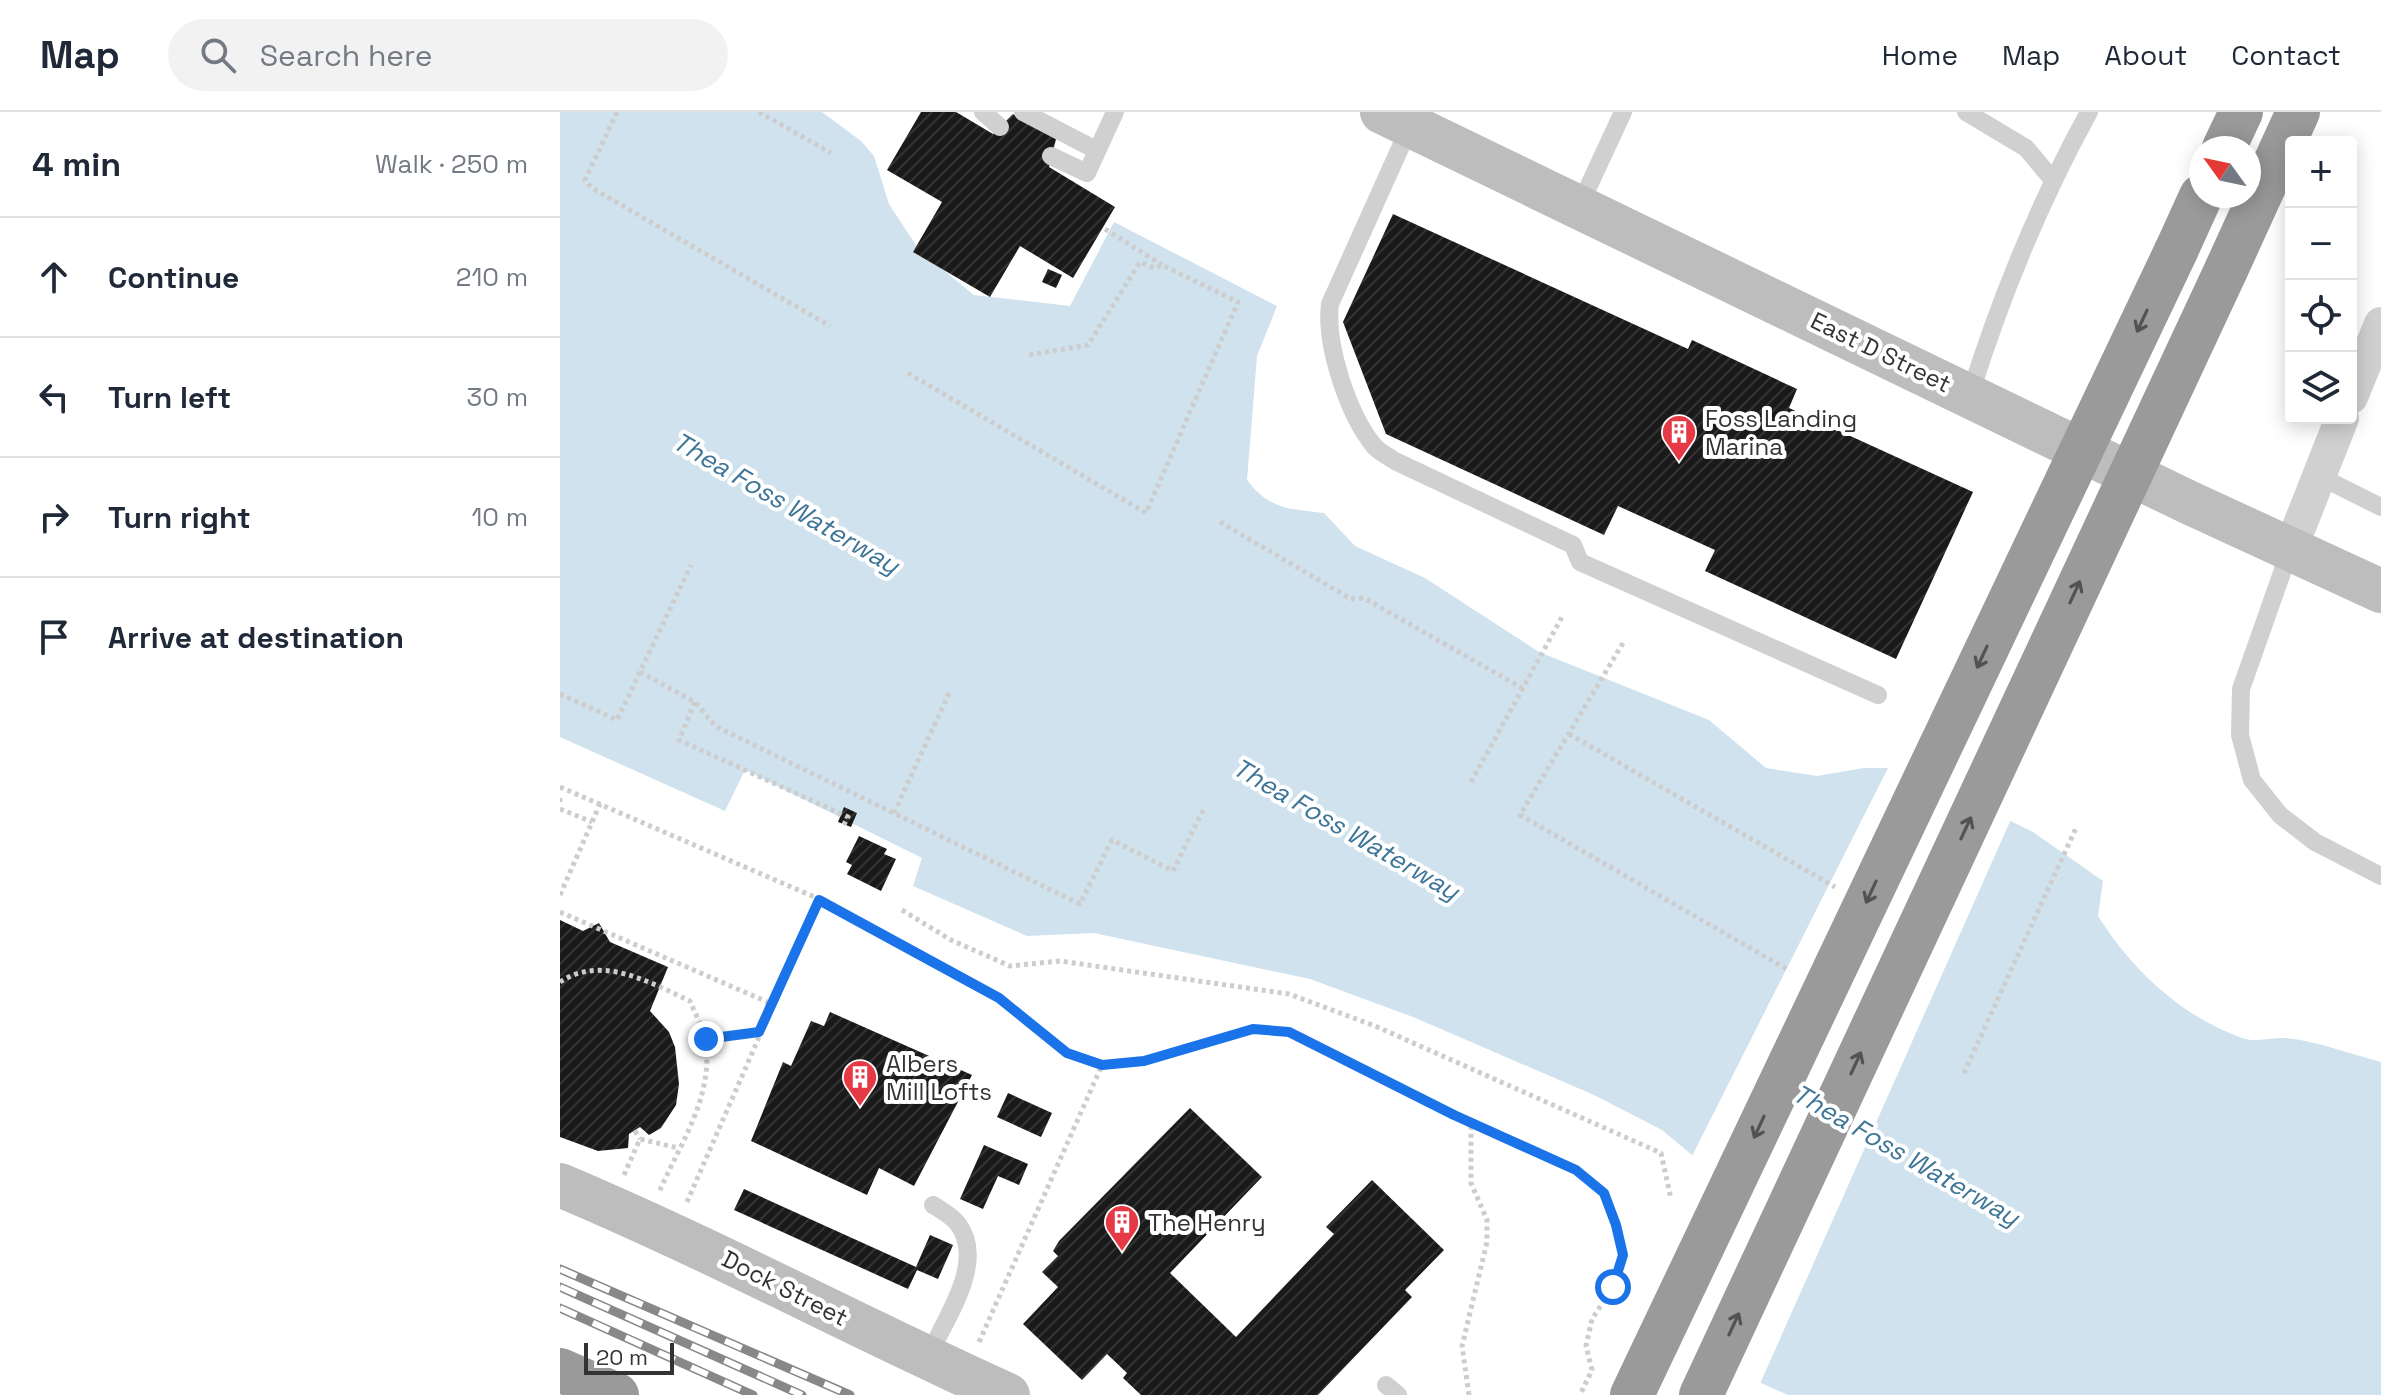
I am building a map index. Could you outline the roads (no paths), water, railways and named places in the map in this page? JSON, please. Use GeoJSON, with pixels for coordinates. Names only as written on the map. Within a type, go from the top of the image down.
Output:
{"type":"FeatureCollection","features":[{"type":"Feature","properties":{"kind":"highway"},"geometry":{"type":"LineString","coordinates":[[2230,136],[2241,112]]}},
{"type":"Feature","properties":{"kind":"highway"},"geometry":{"type":"LineString","coordinates":[[1701,1395],[2298,112]]}},
{"type":"Feature","properties":{"kind":"highway"},"geometry":{"type":"LineString","coordinates":[[1632,1395],[2196,208]]}},
{"type":"Feature","properties":{"kind":"highway"},"geometry":{"type":"LineString","coordinates":[[560,1370],[617,1395]]}},
{"type":"Feature","properties":{"kind":"street","name":"East D Street"},"geometry":{"type":"LineString","coordinates":[[1396,119],[2381,591]]}},
{"type":"Feature","properties":{"kind":"street"},"geometry":{"type":"LineString","coordinates":[[2357,382],[2381,324]]}},
{"type":"Feature","properties":{"kind":"street"},"geometry":{"type":"LineString","coordinates":[[2308,558],[2319,476],[2340,424]]}},
{"type":"Feature","properties":{"kind":"street","name":"Dock Street"},"geometry":{"type":"LineString","coordinates":[[560,1185],[720,1255],[927,1360],[1008,1395]]}},
{"type":"Feature","properties":{"kind":"lane"},"geometry":{"type":"LineString","coordinates":[[983,112],[1000,127]]}},
{"type":"Feature","properties":{"kind":"lane"},"geometry":{"type":"LineString","coordinates":[[1023,112],[1096,150]]}},
{"type":"Feature","properties":{"kind":"lane"},"geometry":{"type":"LineString","coordinates":[[1051,156],[1087,173],[1115,112]]}},
{"type":"Feature","properties":{"kind":"lane"},"geometry":{"type":"LineString","coordinates":[[1579,207],[1623,112]]}},
{"type":"Feature","properties":{"kind":"lane"},"geometry":{"type":"LineString","coordinates":[[1966,112],[2026,148],[2052,179]]}},
{"type":"Feature","properties":{"kind":"lane"},"geometry":{"type":"LineString","coordinates":[[1970,395],[1998,307],[2052,179],[2089,112]]}},
{"type":"Feature","properties":{"kind":"lane"},"geometry":{"type":"LineString","coordinates":[[1396,119],[1330,304],[1328,324],[1340,380],[1375,448],[1395,461],[1573,545],[1580,562],[1878,695]]}},
{"type":"Feature","properties":{"kind":"lane"},"geometry":{"type":"LineString","coordinates":[[2319,476],[2381,507]]}},
{"type":"Feature","properties":{"kind":"lane"},"geometry":{"type":"LineString","coordinates":[[2308,558],[2241,689],[2240,735],[2252,780],[2280,815],[2315,842],[2381,876]]}},
{"type":"Feature","properties":{"kind":"lane"},"geometry":{"type":"LineString","coordinates":[[927,1360],[968,1267],[967,1242],[957,1223],[933,1205]]}},
{"type":"Feature","properties":{"kind":"water","name":"Thea Foss Waterway"},"geometry":{"type":"Polygon","coordinates":[[[560,112],[822,112],[861,141],[874,156],[889,204],[919,250],[974,295],[1070,306],[1114,222],[1277,306],[1257,356],[1247,480],[1263,497],[1281,506],[1324,513],[1355,546],[1425,578],[1539,652],[1709,720],[1766,768],[1817,776],[1864,768],[1902,768],[2033,832],[2103,881],[2098,916],[2142,973],[2179,1004],[2220,1029],[2247,1039],[2297,1040],[2381,1062],[2381,1395],[1788,1395],[1752,1379],[1724,1244],[1693,1156],[1662,1130],[1594,1095],[1413,1017],[1310,979],[1094,933],[1027,936],[913,886],[922,858],[745,770],[725,811],[560,737],[560,112]]]}},
{"type":"Feature","properties":{"kind":"railway"},"geometry":{"type":"LineString","coordinates":[[560,1269],[850,1395]]}},
{"type":"Feature","properties":{"kind":"railway"},"geometry":{"type":"LineString","coordinates":[[560,1287],[802,1395]]}},
{"type":"Feature","properties":{"kind":"railway"},"geometry":{"type":"LineString","coordinates":[[560,1308],[753,1395]]}},
{"type":"Feature","properties":{"kind":"place","name":"Foss Landing Marina"},"geometry":{"type":"Point","coordinates":[1679,463]}},
{"type":"Feature","properties":{"kind":"place","name":"Albers Mill Lofts"},"geometry":{"type":"Point","coordinates":[860,1108]}},
{"type":"Feature","properties":{"kind":"place","name":"The Henry"},"geometry":{"type":"Point","coordinates":[1122,1253]}}]}
